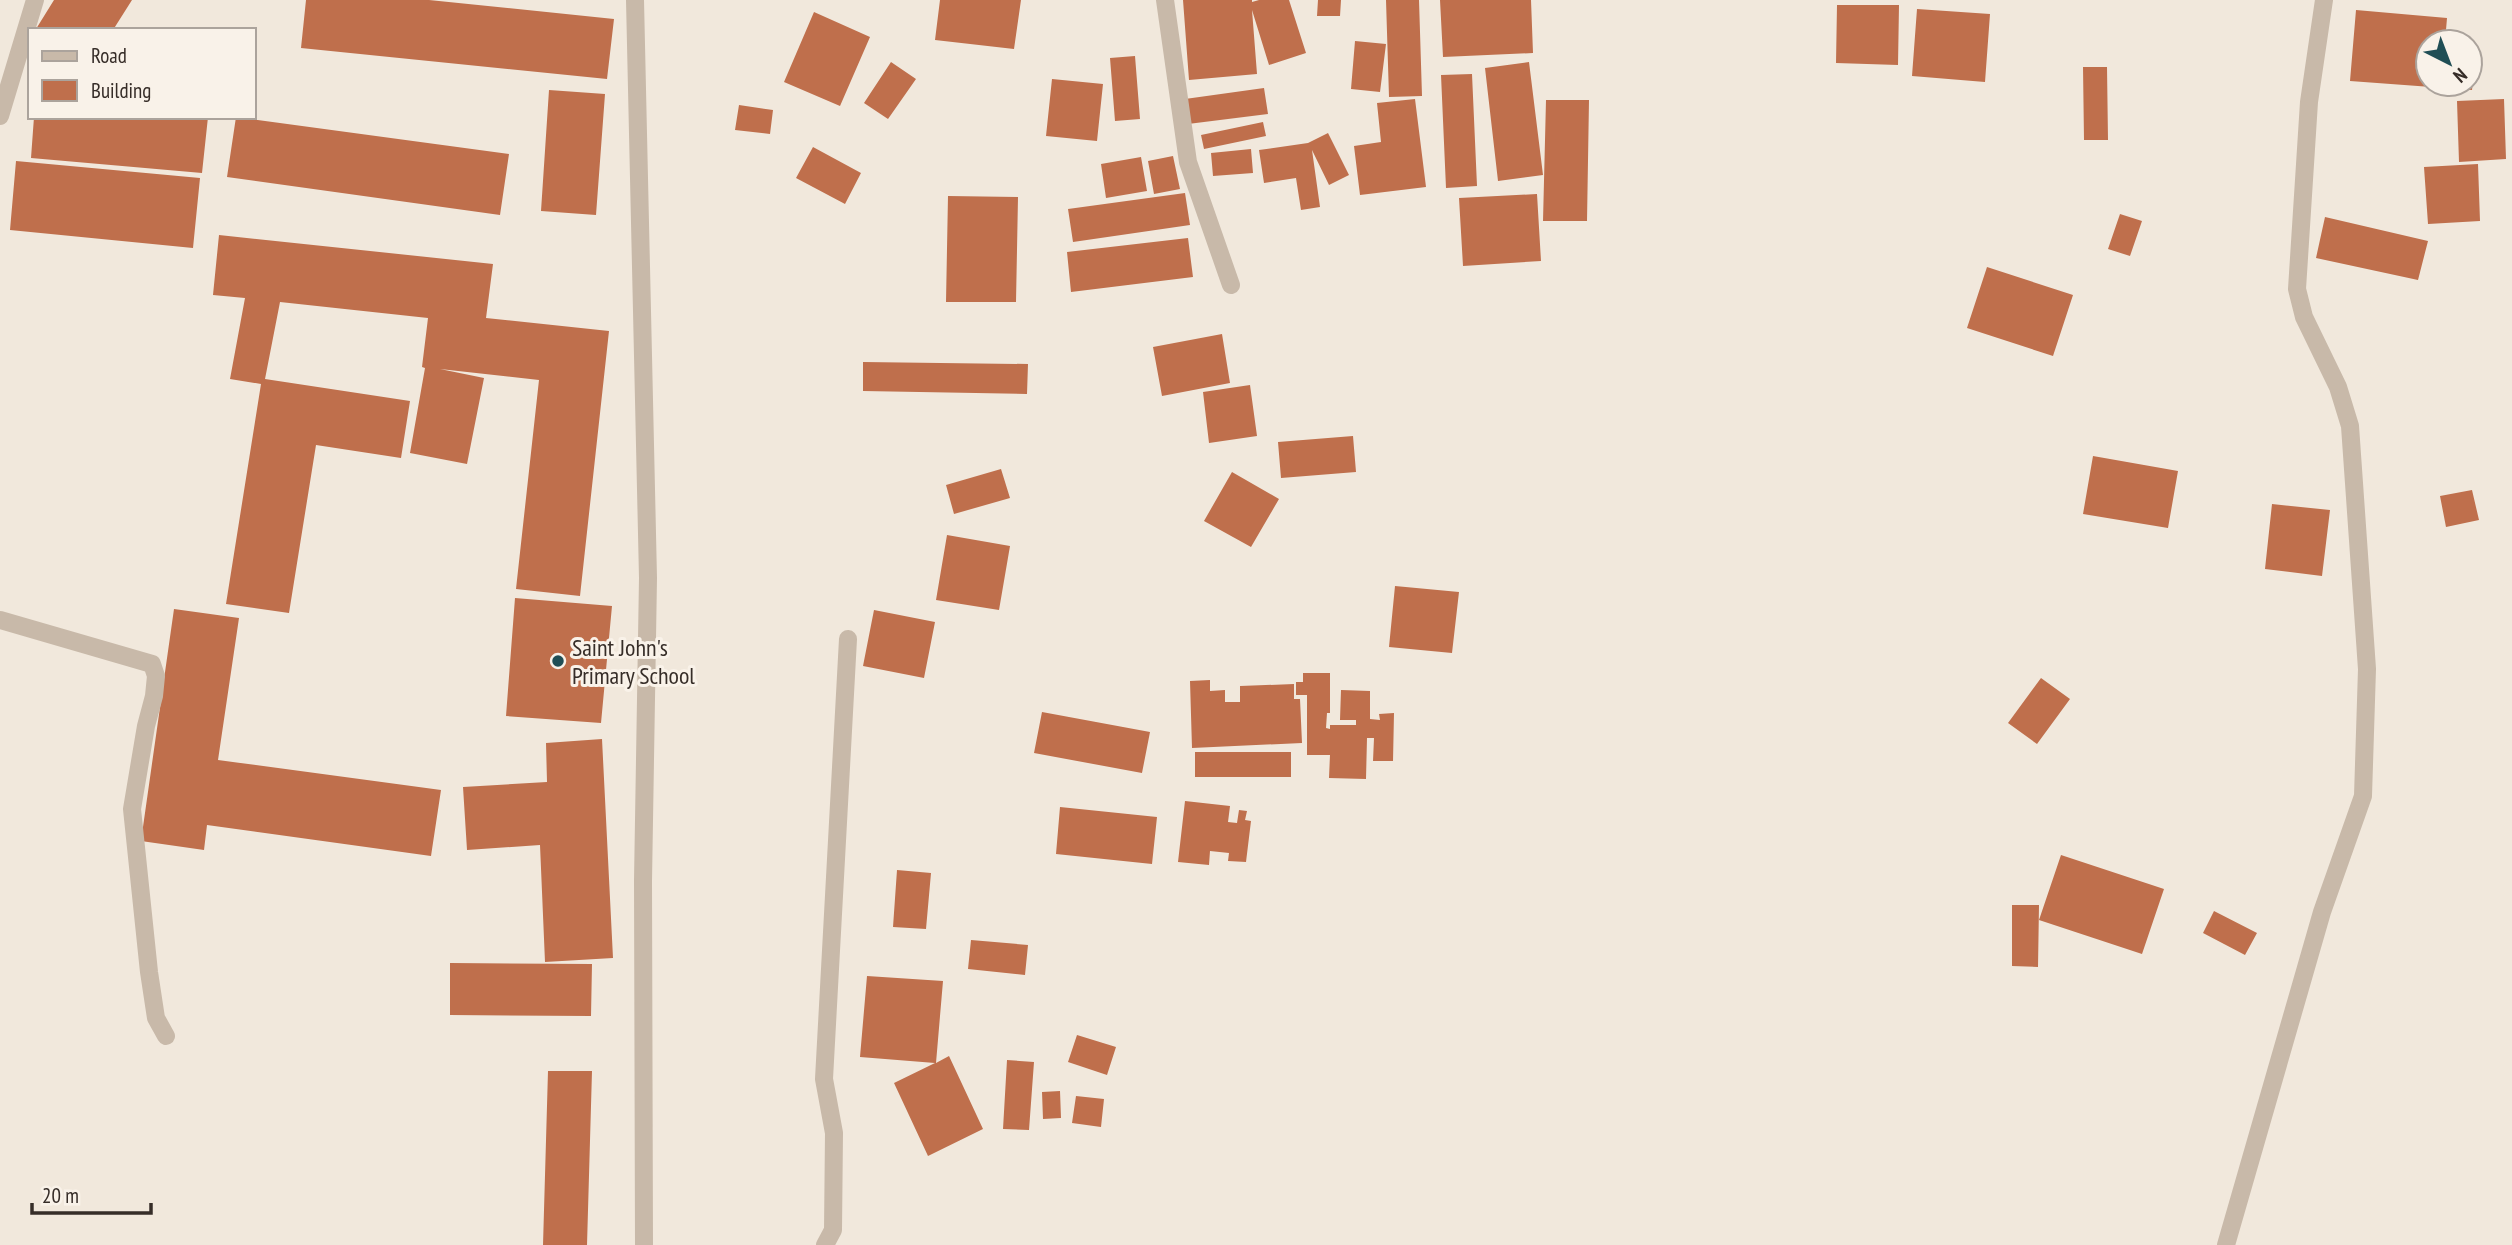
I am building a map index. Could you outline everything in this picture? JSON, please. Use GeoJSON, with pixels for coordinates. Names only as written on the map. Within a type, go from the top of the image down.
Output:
{"type":"FeatureCollection","features":[{"type":"Feature","properties":{"kind":"street"},"geometry":{"type":"LineString","coordinates":[[0,116],[34,0]]}},
{"type":"Feature","properties":{"kind":"street"},"geometry":{"type":"LineString","coordinates":[[635,0],[648,578],[643,881],[644,1245]]}},
{"type":"Feature","properties":{"kind":"street"},"geometry":{"type":"LineString","coordinates":[[1164,0],[1188,162],[1231,285]]}},
{"type":"Feature","properties":{"kind":"street"},"geometry":{"type":"LineString","coordinates":[[2226,1245],[2322,912],[2363,796],[2367,669],[2350,426],[2338,387],[2304,317],[2298,289],[2309,102],[2324,0]]}},
{"type":"Feature","properties":{"kind":"street"},"geometry":{"type":"LineString","coordinates":[[0,620],[152,664],[156,676],[155,696],[146,726],[132,810],[149,972],[156,1018],[166,1036]]}},
{"type":"Feature","properties":{"kind":"street"},"geometry":{"type":"LineString","coordinates":[[825,1245],[833,1230],[834,1133],[824,1079],[848,639]]}},
{"type":"Feature","properties":{"kind":"building"},"geometry":{"type":"Polygon","coordinates":[[[54,0],[132,0],[114,28],[37,28],[54,0]]]}},
{"type":"Feature","properties":{"kind":"building"},"geometry":{"type":"Polygon","coordinates":[[[306,0],[429,0],[614,19],[607,79],[301,48],[306,0]]]}},
{"type":"Feature","properties":{"kind":"building"},"geometry":{"type":"Polygon","coordinates":[[[940,0],[1021,0],[1014,49],[935,40],[940,0]]]}},
{"type":"Feature","properties":{"kind":"building"},"geometry":{"type":"Polygon","coordinates":[[[1183,0],[1289,0],[1306,53],[1269,65],[1252,10],[1257,74],[1189,80],[1183,0]]]}},
{"type":"Feature","properties":{"kind":"building"},"geometry":{"type":"Polygon","coordinates":[[[1318,0],[1341,0],[1340,16],[1317,16],[1318,0]]]}},
{"type":"Feature","properties":{"kind":"building"},"geometry":{"type":"Polygon","coordinates":[[[1386,0],[1419,0],[1422,96],[1389,97],[1386,0]]]}},
{"type":"Feature","properties":{"kind":"building"},"geometry":{"type":"Polygon","coordinates":[[[1440,0],[1531,0],[1533,53],[1443,57],[1440,0]]]}},
{"type":"Feature","properties":{"kind":"building"},"geometry":{"type":"Polygon","coordinates":[[[1837,5],[1899,5],[1898,65],[1836,63],[1837,5]]]}},
{"type":"Feature","properties":{"kind":"building"},"geometry":{"type":"Polygon","coordinates":[[[1917,9],[1990,14],[1985,82],[1912,76],[1917,9]]]}},
{"type":"Feature","properties":{"kind":"building"},"geometry":{"type":"Polygon","coordinates":[[[2356,10],[2447,18],[2446,28],[2414,28],[2414,86],[2350,81],[2356,10]]]}},
{"type":"Feature","properties":{"kind":"building"},"geometry":{"type":"Polygon","coordinates":[[[814,12],[870,37],[840,106],[784,82],[814,12]]]}},
{"type":"Feature","properties":{"kind":"building"},"geometry":{"type":"Polygon","coordinates":[[[1355,41],[1386,44],[1380,92],[1351,89],[1355,41]]]}},
{"type":"Feature","properties":{"kind":"building"},"geometry":{"type":"Polygon","coordinates":[[[1135,56],[1140,119],[1115,121],[1110,58],[1135,56]]]}},
{"type":"Feature","properties":{"kind":"building"},"geometry":{"type":"Polygon","coordinates":[[[891,62],[916,79],[888,119],[864,103],[891,62]]]}},
{"type":"Feature","properties":{"kind":"building"},"geometry":{"type":"Polygon","coordinates":[[[1529,62],[1543,175],[1498,181],[1485,68],[1529,62]]]}},
{"type":"Feature","properties":{"kind":"building"},"geometry":{"type":"Polygon","coordinates":[[[2083,67],[2107,67],[2108,140],[2084,140],[2083,67]]]}},
{"type":"Feature","properties":{"kind":"building"},"geometry":{"type":"Polygon","coordinates":[[[1472,74],[1477,186],[1446,188],[1441,75],[1472,74]]]}},
{"type":"Feature","properties":{"kind":"building"},"geometry":{"type":"Polygon","coordinates":[[[1052,79],[1103,84],[1097,141],[1046,136],[1052,79]]]}},
{"type":"Feature","properties":{"kind":"building"},"geometry":{"type":"Polygon","coordinates":[[[1264,88],[1268,114],[1188,124],[1185,99],[1264,88]]]}},
{"type":"Feature","properties":{"kind":"building"},"geometry":{"type":"Polygon","coordinates":[[[549,90],[605,94],[596,215],[541,211],[549,90]]]}},
{"type":"Feature","properties":{"kind":"building"},"geometry":{"type":"Polygon","coordinates":[[[1415,99],[1426,187],[1360,195],[1354,146],[1381,142],[1377,103],[1415,99]]]}},
{"type":"Feature","properties":{"kind":"building"},"geometry":{"type":"Polygon","coordinates":[[[2504,99],[2506,159],[2459,162],[2457,101],[2504,99]]]}},
{"type":"Feature","properties":{"kind":"building"},"geometry":{"type":"Polygon","coordinates":[[[1546,100],[1589,100],[1587,221],[1543,221],[1546,100]]]}},
{"type":"Feature","properties":{"kind":"building"},"geometry":{"type":"Polygon","coordinates":[[[739,105],[773,110],[770,134],[735,130],[739,105]]]}},
{"type":"Feature","properties":{"kind":"building"},"geometry":{"type":"Polygon","coordinates":[[[34,119],[208,119],[202,173],[31,158],[34,119]]]}},
{"type":"Feature","properties":{"kind":"building"},"geometry":{"type":"Polygon","coordinates":[[[236,119],[509,154],[500,215],[227,177],[236,119]]]}},
{"type":"Feature","properties":{"kind":"building"},"geometry":{"type":"Polygon","coordinates":[[[1263,122],[1266,136],[1204,149],[1201,135],[1263,122]]]}},
{"type":"Feature","properties":{"kind":"building"},"geometry":{"type":"Polygon","coordinates":[[[1328,133],[1349,175],[1329,185],[1312,150],[1320,207],[1301,210],[1296,178],[1264,183],[1259,150],[1308,143],[1328,133]]]}},
{"type":"Feature","properties":{"kind":"building"},"geometry":{"type":"Polygon","coordinates":[[[813,147],[861,173],[845,204],[796,178],[813,147]]]}},
{"type":"Feature","properties":{"kind":"building"},"geometry":{"type":"Polygon","coordinates":[[[1251,149],[1253,173],[1213,176],[1211,153],[1251,149]]]}},
{"type":"Feature","properties":{"kind":"building"},"geometry":{"type":"Polygon","coordinates":[[[1173,156],[1180,189],[1154,194],[1148,161],[1173,156]]]}},
{"type":"Feature","properties":{"kind":"building"},"geometry":{"type":"Polygon","coordinates":[[[1141,157],[1147,191],[1106,198],[1101,164],[1141,157]]]}},
{"type":"Feature","properties":{"kind":"building"},"geometry":{"type":"Polygon","coordinates":[[[16,161],[200,178],[193,248],[10,230],[16,161]]]}},
{"type":"Feature","properties":{"kind":"building"},"geometry":{"type":"Polygon","coordinates":[[[2478,164],[2480,221],[2428,224],[2424,167],[2478,164]]]}},
{"type":"Feature","properties":{"kind":"building"},"geometry":{"type":"Polygon","coordinates":[[[1185,193],[1190,225],[1073,242],[1068,209],[1185,193]]]}},
{"type":"Feature","properties":{"kind":"building"},"geometry":{"type":"Polygon","coordinates":[[[1537,194],[1541,261],[1463,266],[1459,198],[1537,194]]]}},
{"type":"Feature","properties":{"kind":"building"},"geometry":{"type":"Polygon","coordinates":[[[948,196],[1018,197],[1016,302],[946,302],[948,196]]]}},
{"type":"Feature","properties":{"kind":"building"},"geometry":{"type":"Polygon","coordinates":[[[2120,214],[2142,221],[2130,256],[2108,249],[2120,214]]]}},
{"type":"Feature","properties":{"kind":"building"},"geometry":{"type":"Polygon","coordinates":[[[2325,217],[2428,241],[2418,280],[2316,258],[2325,217]]]}},
{"type":"Feature","properties":{"kind":"building"},"geometry":{"type":"Polygon","coordinates":[[[219,235],[493,264],[486,318],[609,331],[580,596],[516,589],[539,380],[440,369],[484,378],[467,464],[410,453],[425,368],[422,367],[428,318],[280,302],[265,379],[410,401],[401,458],[316,445],[289,613],[226,604],[261,384],[230,379],[245,298],[213,295],[219,235]]]}},
{"type":"Feature","properties":{"kind":"building"},"geometry":{"type":"Polygon","coordinates":[[[1188,238],[1193,277],[1071,292],[1067,252],[1188,238]]]}},
{"type":"Feature","properties":{"kind":"building"},"geometry":{"type":"Polygon","coordinates":[[[1987,267],[2073,295],[2053,356],[1967,328],[1987,267]]]}},
{"type":"Feature","properties":{"kind":"building"},"geometry":{"type":"Polygon","coordinates":[[[1222,334],[1230,383],[1162,396],[1153,347],[1222,334]]]}},
{"type":"Feature","properties":{"kind":"building"},"geometry":{"type":"Polygon","coordinates":[[[863,362],[1028,364],[1027,394],[863,391],[863,362]]]}},
{"type":"Feature","properties":{"kind":"building"},"geometry":{"type":"Polygon","coordinates":[[[1250,385],[1257,436],[1209,443],[1203,392],[1250,385]]]}},
{"type":"Feature","properties":{"kind":"building"},"geometry":{"type":"Polygon","coordinates":[[[1353,436],[1356,472],[1281,478],[1278,442],[1353,436]]]}},
{"type":"Feature","properties":{"kind":"building"},"geometry":{"type":"Polygon","coordinates":[[[2093,456],[2178,471],[2168,528],[2083,514],[2093,456]]]}},
{"type":"Feature","properties":{"kind":"building"},"geometry":{"type":"Polygon","coordinates":[[[1001,469],[1010,498],[954,514],[946,485],[1001,469]]]}},
{"type":"Feature","properties":{"kind":"building"},"geometry":{"type":"Polygon","coordinates":[[[1232,472],[1279,499],[1251,547],[1204,521],[1232,472]]]}},
{"type":"Feature","properties":{"kind":"building"},"geometry":{"type":"Polygon","coordinates":[[[2472,490],[2479,520],[2446,527],[2440,496],[2472,490]]]}},
{"type":"Feature","properties":{"kind":"building"},"geometry":{"type":"Polygon","coordinates":[[[2272,504],[2330,510],[2322,576],[2265,569],[2272,504]]]}},
{"type":"Feature","properties":{"kind":"building"},"geometry":{"type":"Polygon","coordinates":[[[947,535],[1010,546],[999,610],[936,600],[947,535]]]}},
{"type":"Feature","properties":{"kind":"building"},"geometry":{"type":"Polygon","coordinates":[[[1395,586],[1459,592],[1452,653],[1389,647],[1395,586]]]}},
{"type":"Feature","properties":{"kind":"building","name":"Saint John's Primary School"},"geometry":{"type":"Polygon","coordinates":[[[515,598],[612,606],[601,723],[506,716],[515,598]]]}},
{"type":"Feature","properties":{"kind":"building"},"geometry":{"type":"Polygon","coordinates":[[[174,609],[239,618],[218,760],[441,790],[431,856],[207,825],[204,850],[141,841],[174,609]]]}},
{"type":"Feature","properties":{"kind":"building"},"geometry":{"type":"Polygon","coordinates":[[[874,610],[935,622],[924,678],[863,666],[874,610]]]}},
{"type":"Feature","properties":{"kind":"building"},"geometry":{"type":"Polygon","coordinates":[[[1303,673],[1330,673],[1330,713],[1327,713],[1326,728],[1330,729],[1330,725],[1356,725],[1356,720],[1340,720],[1341,690],[1370,691],[1370,719],[1380,720],[1379,714],[1394,713],[1393,761],[1373,761],[1374,738],[1367,738],[1366,779],[1329,778],[1330,755],[1307,755],[1307,695],[1296,695],[1296,682],[1303,682],[1303,673]]]}},
{"type":"Feature","properties":{"kind":"building"},"geometry":{"type":"Polygon","coordinates":[[[2041,678],[2070,699],[2037,744],[2008,723],[2041,678]]]}},
{"type":"Feature","properties":{"kind":"building"},"geometry":{"type":"Polygon","coordinates":[[[1210,680],[1210,691],[1225,690],[1225,702],[1240,702],[1240,686],[1294,684],[1294,699],[1300,699],[1302,743],[1192,748],[1190,681],[1210,680]]]}},
{"type":"Feature","properties":{"kind":"building"},"geometry":{"type":"Polygon","coordinates":[[[1042,712],[1150,732],[1142,773],[1034,753],[1042,712]]]}},
{"type":"Feature","properties":{"kind":"building"},"geometry":{"type":"Polygon","coordinates":[[[602,739],[613,958],[545,962],[540,845],[467,850],[463,787],[547,782],[546,743],[602,739]]]}},
{"type":"Feature","properties":{"kind":"building"},"geometry":{"type":"Polygon","coordinates":[[[1195,752],[1291,752],[1291,777],[1195,777],[1195,752]]]}},
{"type":"Feature","properties":{"kind":"building"},"geometry":{"type":"Polygon","coordinates":[[[1185,801],[1230,806],[1228,822],[1237,823],[1239,810],[1247,811],[1245,820],[1251,821],[1246,862],[1228,861],[1229,853],[1210,851],[1209,865],[1178,862],[1185,801]]]}},
{"type":"Feature","properties":{"kind":"building"},"geometry":{"type":"Polygon","coordinates":[[[1060,807],[1157,817],[1152,864],[1056,854],[1060,807]]]}},
{"type":"Feature","properties":{"kind":"building"},"geometry":{"type":"Polygon","coordinates":[[[2061,855],[2164,889],[2142,954],[2039,920],[2061,855]]]}},
{"type":"Feature","properties":{"kind":"building"},"geometry":{"type":"Polygon","coordinates":[[[897,870],[931,873],[926,929],[893,927],[897,870]]]}},
{"type":"Feature","properties":{"kind":"building"},"geometry":{"type":"Polygon","coordinates":[[[2012,905],[2039,905],[2038,967],[2012,966],[2012,905]]]}},
{"type":"Feature","properties":{"kind":"building"},"geometry":{"type":"Polygon","coordinates":[[[2214,911],[2257,933],[2245,955],[2203,933],[2214,911]]]}},
{"type":"Feature","properties":{"kind":"building"},"geometry":{"type":"Polygon","coordinates":[[[971,940],[1028,945],[1025,975],[968,969],[971,940]]]}},
{"type":"Feature","properties":{"kind":"building"},"geometry":{"type":"Polygon","coordinates":[[[450,963],[592,964],[591,1016],[450,1015],[450,963]]]}},
{"type":"Feature","properties":{"kind":"building"},"geometry":{"type":"Polygon","coordinates":[[[867,976],[943,981],[936,1063],[949,1056],[983,1129],[928,1156],[894,1083],[935,1063],[860,1057],[867,976]]]}},
{"type":"Feature","properties":{"kind":"building"},"geometry":{"type":"Polygon","coordinates":[[[1077,1035],[1116,1047],[1107,1075],[1068,1062],[1077,1035]]]}},
{"type":"Feature","properties":{"kind":"building"},"geometry":{"type":"Polygon","coordinates":[[[1007,1060],[1034,1062],[1029,1130],[1003,1129],[1007,1060]]]}},
{"type":"Feature","properties":{"kind":"building"},"geometry":{"type":"Polygon","coordinates":[[[548,1071],[592,1071],[587,1245],[543,1245],[548,1071]]]}},
{"type":"Feature","properties":{"kind":"building"},"geometry":{"type":"Polygon","coordinates":[[[1060,1091],[1061,1118],[1043,1119],[1042,1092],[1060,1091]]]}},
{"type":"Feature","properties":{"kind":"building"},"geometry":{"type":"Polygon","coordinates":[[[1076,1096],[1104,1099],[1101,1127],[1072,1123],[1076,1096]]]}},
{"type":"Feature","properties":{"kind":"place","name":"Saint John's Primary School"},"geometry":{"type":"Point","coordinates":[558,661]}}]}
